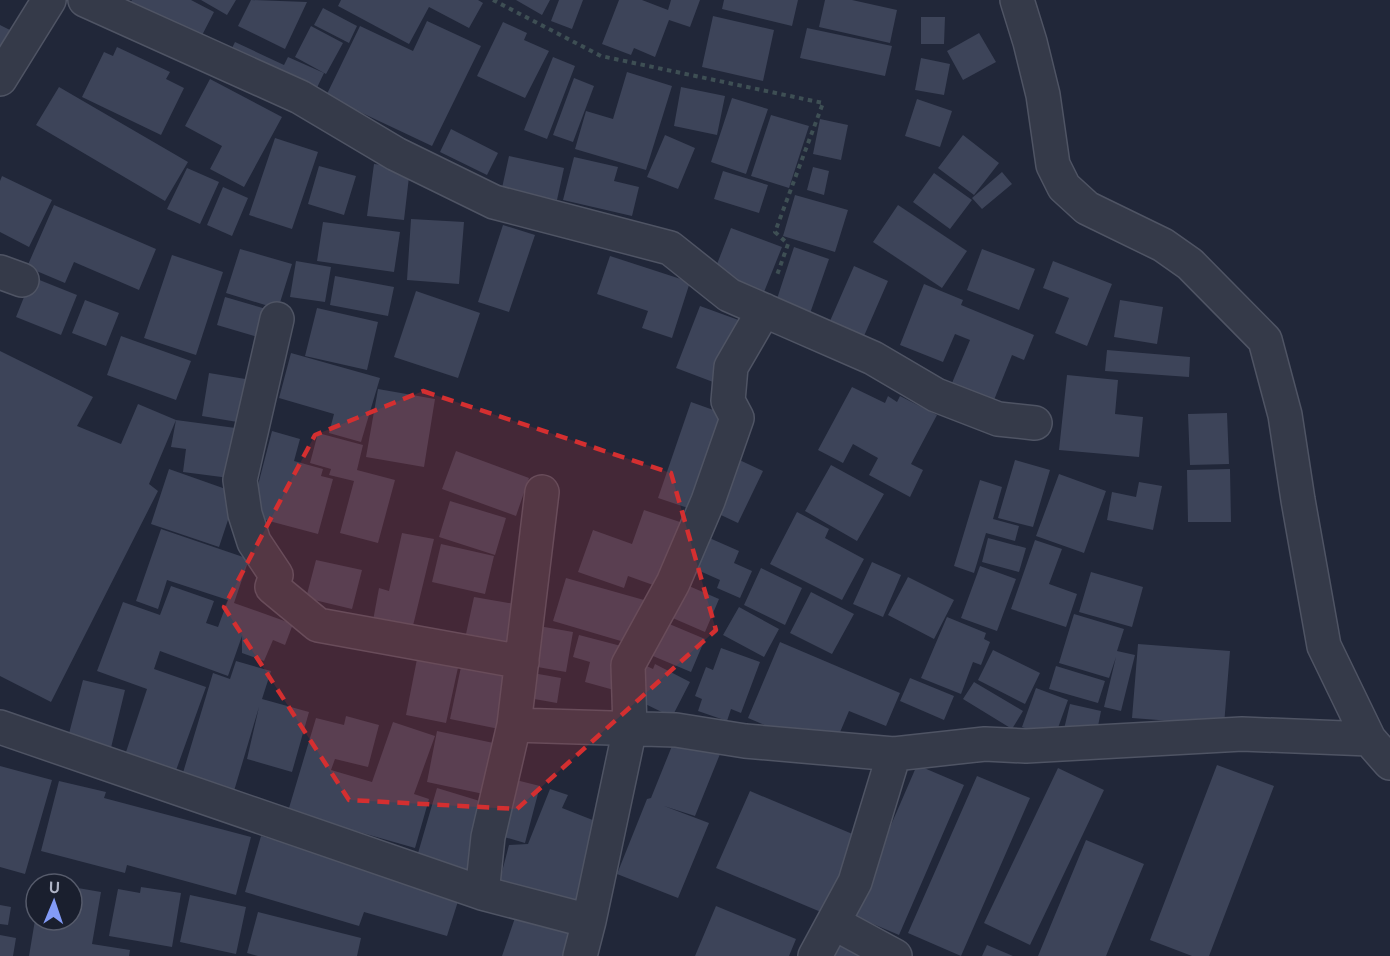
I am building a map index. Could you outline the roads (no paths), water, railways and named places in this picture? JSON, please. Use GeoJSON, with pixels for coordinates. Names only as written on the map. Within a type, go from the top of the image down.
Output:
{"type":"FeatureCollection","features":[{"type":"Feature","properties":{"kind":"street"},"geometry":{"type":"LineString","coordinates":[[0,79],[49,0]]}},
{"type":"Feature","properties":{"kind":"street"},"geometry":{"type":"LineString","coordinates":[[85,0],[300,97],[396,154],[494,202],[670,248],[729,295],[873,358],[936,395],[998,419],[1035,423]]}},
{"type":"Feature","properties":{"kind":"street"},"geometry":{"type":"LineString","coordinates":[[1017,0],[1043,96],[1053,165],[1064,187],[1087,208],[1163,245],[1190,264],[1265,340],[1285,415],[1324,646],[1380,751]]}},
{"type":"Feature","properties":{"kind":"street"},"geometry":{"type":"LineString","coordinates":[[580,956],[630,728],[628,665],[672,583],[708,501],[737,418],[728,401],[731,368],[764,310]]}},
{"type":"Feature","properties":{"kind":"street"},"geometry":{"type":"LineString","coordinates":[[277,319],[240,480],[245,514],[254,542],[276,576],[272,586],[318,625],[522,662]]}},
{"type":"Feature","properties":{"kind":"street"},"geometry":{"type":"LineString","coordinates":[[482,893],[488,837],[514,725],[542,492]]}},
{"type":"Feature","properties":{"kind":"street"},"geometry":{"type":"LineString","coordinates":[[514,725],[676,730],[745,741],[894,754],[985,744],[1026,746],[1242,734],[1380,751]]}},
{"type":"Feature","properties":{"kind":"street"},"geometry":{"type":"LineString","coordinates":[[0,727],[482,893],[589,921]]}},
{"type":"Feature","properties":{"kind":"street"},"geometry":{"type":"LineString","coordinates":[[816,956],[855,882],[894,754]]}},
{"type":"Feature","properties":{"kind":"street"},"geometry":{"type":"LineString","coordinates":[[834,923],[895,956]]}}]}
